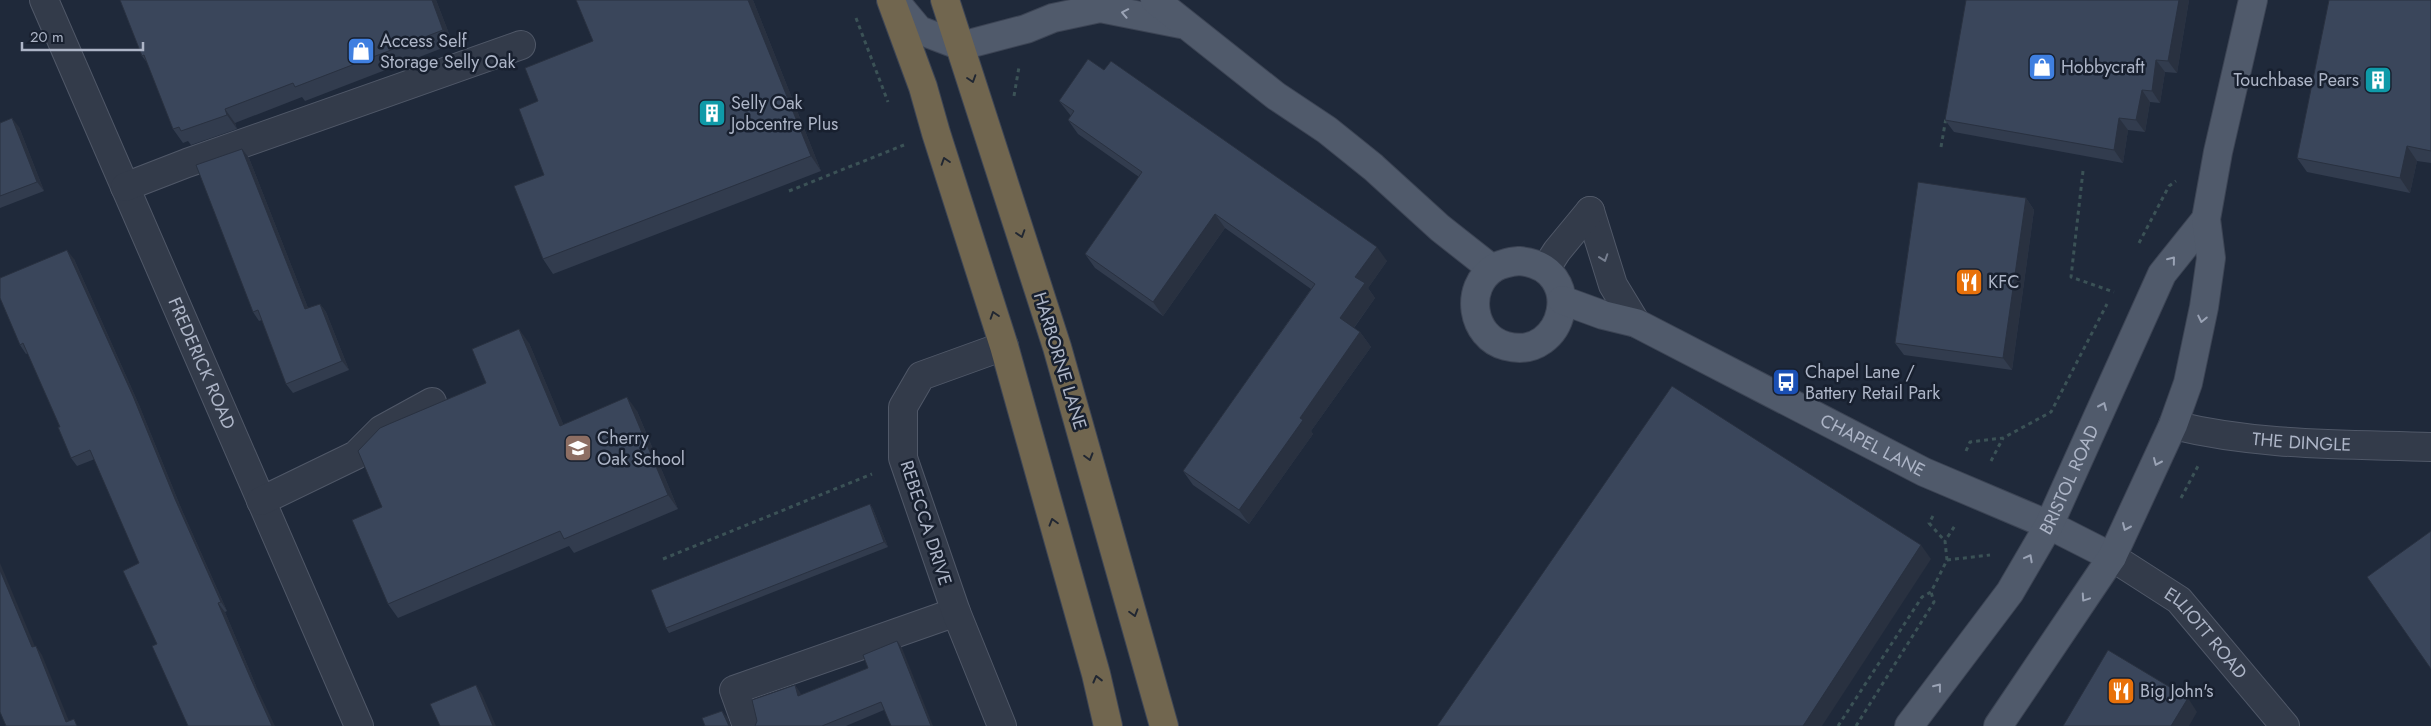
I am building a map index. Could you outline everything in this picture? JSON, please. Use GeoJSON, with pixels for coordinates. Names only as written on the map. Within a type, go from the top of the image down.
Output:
{"type":"FeatureCollection","features":[{"type":"Feature","properties":{"kind":"highway"},"geometry":{"type":"LineString","coordinates":[[892,0],[923,86],[936,133],[1004,346],[1096,674],[1108,726]]}},
{"type":"Feature","properties":{"kind":"highway","name":"HARBORNE LANE"},"geometry":{"type":"LineString","coordinates":[[945,0],[1057,347],[1164,726]]}},
{"type":"Feature","properties":{"kind":"main road"},"geometry":{"type":"LineString","coordinates":[[892,0],[919,30],[961,46],[1026,29],[1053,18],[1100,8],[1190,25]]}},
{"type":"Feature","properties":{"kind":"main road"},"geometry":{"type":"LineString","coordinates":[[1155,0],[1190,25],[1276,96],[1327,130],[1373,167],[1440,228],[1492,269]]}},
{"type":"Feature","properties":{"kind":"main road","name":"BRISTOL ROAD"},"geometry":{"type":"LineString","coordinates":[[1998,726],[2112,557],[2173,426],[2188,383],[2204,307],[2211,258],[2206,219],[2218,152],[2253,0]]}},
{"type":"Feature","properties":{"kind":"main road","name":"BRISTOL ROAD"},"geometry":{"type":"LineString","coordinates":[[1909,726],[2010,592],[2049,525],[2162,274],[2206,219]]}},
{"type":"Feature","properties":{"kind":"main road"},"geometry":{"type":"LineString","coordinates":[[1519,261],[1534,262],[1546,268],[1553,278],[1562,300],[1560,315],[1554,329],[1544,339],[1534,345],[1519,348],[1505,346],[1490,338],[1480,326],[1475,312],[1477,288],[1492,269],[1504,263],[1519,261]]}},
{"type":"Feature","properties":{"kind":"main road","name":"CHAPEL LANE"},"geometry":{"type":"LineString","coordinates":[[1562,300],[1636,323],[1924,472],[2049,525],[2112,557]]}},
{"type":"Feature","properties":{"kind":"street","name":"FREDERICK ROAD"},"geometry":{"type":"LineString","coordinates":[[44,0],[358,726]]}},
{"type":"Feature","properties":{"kind":"street"},"geometry":{"type":"LineString","coordinates":[[125,187],[187,162],[521,45]]}},
{"type":"Feature","properties":{"kind":"street"},"geometry":{"type":"LineString","coordinates":[[1546,268],[1557,251],[1590,211],[1613,285],[1636,323]]}},
{"type":"Feature","properties":{"kind":"street","name":"REBECCA DRIVE"},"geometry":{"type":"LineString","coordinates":[[1002,726],[956,612],[903,458],[903,407],[921,376],[1004,346]]}},
{"type":"Feature","properties":{"kind":"street"},"geometry":{"type":"LineString","coordinates":[[261,501],[356,455],[381,430],[432,402]]}},
{"type":"Feature","properties":{"kind":"street","name":"THE DINGLE"},"geometry":{"type":"LineString","coordinates":[[2173,426],[2214,436],[2251,440],[2431,447]]}},
{"type":"Feature","properties":{"kind":"street","name":"ELLIOTT ROAD"},"geometry":{"type":"LineString","coordinates":[[2112,557],[2179,600],[2285,726]]}},
{"type":"Feature","properties":{"kind":"street"},"geometry":{"type":"LineString","coordinates":[[747,726],[734,690],[956,612]]}},
{"type":"Feature","properties":{"kind":"path"},"geometry":{"type":"LineString","coordinates":[[856,18],[890,108]]}},
{"type":"Feature","properties":{"kind":"path"},"geometry":{"type":"LineString","coordinates":[[1941,147],[1948,108]]}},
{"type":"Feature","properties":{"kind":"path"},"geometry":{"type":"LineString","coordinates":[[789,192],[904,144],[901,135]]}},
{"type":"Feature","properties":{"kind":"path"},"geometry":{"type":"LineString","coordinates":[[2083,171],[2071,277],[2114,292]]}},
{"type":"Feature","properties":{"kind":"path"},"geometry":{"type":"LineString","coordinates":[[1965,453],[1970,442],[2003,438],[1994,456]]}},
{"type":"Feature","properties":{"kind":"path"},"geometry":{"type":"LineString","coordinates":[[663,559],[883,470],[903,458]]}},
{"type":"Feature","properties":{"kind":"path"},"geometry":{"type":"LineString","coordinates":[[1933,516],[1929,523],[1946,541]]}},
{"type":"Feature","properties":{"kind":"path"},"geometry":{"type":"LineString","coordinates":[[1838,726],[1922,597],[1931,592],[1947,560],[1946,541],[1950,534]]}},
{"type":"Feature","properties":{"kind":"path"},"geometry":{"type":"LineString","coordinates":[[1947,560],[1974,557]]}},
{"type":"Feature","properties":{"kind":"path"},"geometry":{"type":"LineString","coordinates":[[1856,726],[1934,602],[1931,592]]}},
{"type":"Feature","properties":{"kind":"building","name":"Access Self Storage Selly Oak"},"geometry":{"type":"Polygon","coordinates":[[[120,0],[432,0],[443,30],[295,87],[293,83],[225,109],[227,115],[181,131],[179,127],[173,129],[120,0]]]}},
{"type":"Feature","properties":{"kind":"building","name":"Selly Oak Jobcentre Plus"},"geometry":{"type":"Polygon","coordinates":[[[576,0],[748,0],[811,156],[543,259],[514,186],[544,175],[519,109],[538,101],[525,68],[593,41],[576,0]]]}},
{"type":"Feature","properties":{"kind":"building"},"geometry":{"type":"Polygon","coordinates":[[[1966,0],[2179,0],[2168,61],[2156,60],[2152,91],[2142,90],[2136,120],[2119,118],[2114,150],[1945,120],[1966,0]]]}},
{"type":"Feature","properties":{"kind":"building","name":"Touchbase Pears"},"geometry":{"type":"Polygon","coordinates":[[[2329,0],[2431,0],[2431,151],[2407,146],[2400,178],[2297,158],[2329,0]]]}},
{"type":"Feature","properties":{"kind":"building"},"geometry":{"type":"Polygon","coordinates":[[[1088,59],[1104,70],[1111,61],[1377,247],[1355,277],[1365,283],[1340,318],[1360,332],[1300,418],[1303,420],[1239,510],[1183,471],[1315,284],[1215,214],[1153,302],[1085,254],[1142,172],[1068,120],[1074,111],[1059,101],[1088,59]]]}},
{"type":"Feature","properties":{"kind":"building"},"geometry":{"type":"Polygon","coordinates":[[[12,118],[37,182],[0,196],[0,123],[12,118]]]}},
{"type":"Feature","properties":{"kind":"building"},"geometry":{"type":"Polygon","coordinates":[[[242,149],[305,309],[320,304],[342,361],[286,384],[258,310],[253,312],[196,165],[242,149]]]}},
{"type":"Feature","properties":{"kind":"building","name":"KFC"},"geometry":{"type":"Polygon","coordinates":[[[1918,182],[2026,198],[2003,358],[1895,343],[1918,182]]]}},
{"type":"Feature","properties":{"kind":"building"},"geometry":{"type":"Polygon","coordinates":[[[67,250],[133,396],[175,499],[221,602],[218,603],[272,726],[188,726],[152,646],[157,644],[123,571],[139,563],[90,450],[71,458],[58,427],[60,427],[23,343],[20,345],[0,298],[0,278],[67,250]]]}},
{"type":"Feature","properties":{"kind":"building","name":"Cherry Oak School"},"geometry":{"type":"Polygon","coordinates":[[[519,329],[560,426],[627,397],[668,495],[564,539],[560,531],[388,604],[352,520],[382,507],[358,451],[380,428],[486,383],[472,349],[519,329]]]}},
{"type":"Feature","properties":{"kind":"building"},"geometry":{"type":"Polygon","coordinates":[[[1672,386],[1921,545],[1803,726],[1437,726],[1672,386]]]}},
{"type":"Feature","properties":{"kind":"building"},"geometry":{"type":"Polygon","coordinates":[[[870,504],[884,542],[666,628],[651,590],[870,504]]]}},
{"type":"Feature","properties":{"kind":"building"},"geometry":{"type":"Polygon","coordinates":[[[2431,531],[2431,669],[2367,577],[2431,531]]]}},
{"type":"Feature","properties":{"kind":"building"},"geometry":{"type":"Polygon","coordinates":[[[0,570],[32,647],[36,646],[66,722],[74,719],[77,726],[6,726],[0,712],[0,570]]]}},
{"type":"Feature","properties":{"kind":"building"},"geometry":{"type":"Polygon","coordinates":[[[897,641],[931,726],[891,726],[881,702],[822,726],[755,726],[757,721],[752,700],[795,685],[798,696],[868,668],[863,655],[897,641]]]}},
{"type":"Feature","properties":{"kind":"building"},"geometry":{"type":"Polygon","coordinates":[[[2108,650],[2188,698],[2171,726],[2063,726],[2108,650]]]}},
{"type":"Feature","properties":{"kind":"building"},"geometry":{"type":"Polygon","coordinates":[[[476,685],[493,726],[440,726],[430,704],[476,685]]]}},
{"type":"Feature","properties":{"kind":"building"},"geometry":{"type":"Polygon","coordinates":[[[722,711],[729,726],[705,726],[702,718],[722,711]]]}},
{"type":"Feature","properties":{"kind":"place","name":"Access Self Storage Selly Oak"},"geometry":{"type":"Point","coordinates":[361,51]}},
{"type":"Feature","properties":{"kind":"place","name":"Hobbycraft"},"geometry":{"type":"Point","coordinates":[2042,67]}},
{"type":"Feature","properties":{"kind":"place","name":"Touchbase Pears"},"geometry":{"type":"Point","coordinates":[2378,80]}},
{"type":"Feature","properties":{"kind":"place","name":"Selly Oak Jobcentre Plus"},"geometry":{"type":"Point","coordinates":[712,113]}},
{"type":"Feature","properties":{"kind":"place","name":"KFC"},"geometry":{"type":"Point","coordinates":[1969,282]}},
{"type":"Feature","properties":{"kind":"place","name":"Chapel Lane / Battery Retail Park"},"geometry":{"type":"Point","coordinates":[1786,382]}},
{"type":"Feature","properties":{"kind":"place","name":"Cherry Oak School"},"geometry":{"type":"Point","coordinates":[578,448]}},
{"type":"Feature","properties":{"kind":"place","name":"Big John's"},"geometry":{"type":"Point","coordinates":[2121,691]}}]}
